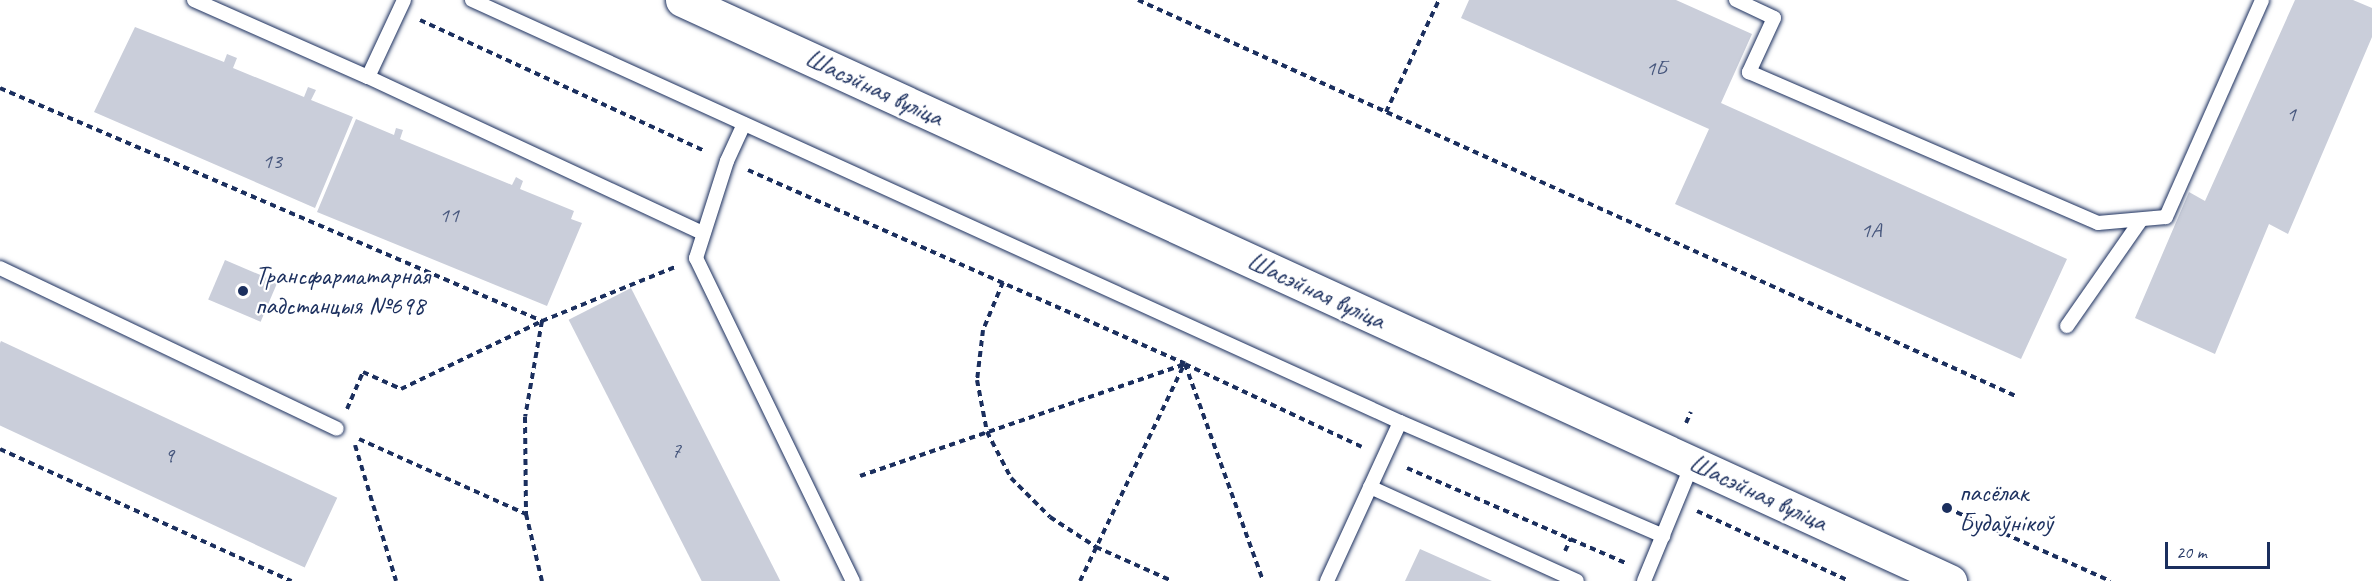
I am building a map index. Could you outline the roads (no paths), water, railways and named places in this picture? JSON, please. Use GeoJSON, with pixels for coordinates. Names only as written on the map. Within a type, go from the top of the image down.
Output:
{"type":"FeatureCollection","features":[{"type":"Feature","properties":{"kind":"main road","name":"Шасэйная вуліца"},"geometry":{"type":"LineString","coordinates":[[682,0],[1950,581]]}},
{"type":"Feature","properties":{"kind":"lane"},"geometry":{"type":"LineString","coordinates":[[194,0],[368,77],[703,233]]}},
{"type":"Feature","properties":{"kind":"lane"},"geometry":{"type":"LineString","coordinates":[[472,0],[1400,422],[1663,536]]}},
{"type":"Feature","properties":{"kind":"lane"},"geometry":{"type":"LineString","coordinates":[[1736,0],[1774,18],[1749,72],[2098,223],[2166,216],[2262,0]]}},
{"type":"Feature","properties":{"kind":"lane"},"geometry":{"type":"LineString","coordinates":[[368,77],[402,5]]}},
{"type":"Feature","properties":{"kind":"lane"},"geometry":{"type":"LineString","coordinates":[[744,124],[728,161],[696,258],[853,581]]}},
{"type":"Feature","properties":{"kind":"lane"},"geometry":{"type":"LineString","coordinates":[[2067,326],[2141,220]]}},
{"type":"Feature","properties":{"kind":"lane"},"geometry":{"type":"LineString","coordinates":[[0,268],[337,429]]}},
{"type":"Feature","properties":{"kind":"lane"},"geometry":{"type":"LineString","coordinates":[[1327,581],[1400,422]]}},
{"type":"Feature","properties":{"kind":"lane"},"geometry":{"type":"LineString","coordinates":[[1644,581],[1693,462]]}},
{"type":"Feature","properties":{"kind":"lane"},"geometry":{"type":"LineString","coordinates":[[1370,488],[1577,581]]}},
{"type":"Feature","properties":{"kind":"place","name":"Трансфарматарная падстанцыя №698"},"geometry":{"type":"Point","coordinates":[243,291]}},
{"type":"Feature","properties":{"kind":"place","name":"пасёлак Будаўнікоў"},"geometry":{"type":"Point","coordinates":[1947,508]}}]}
